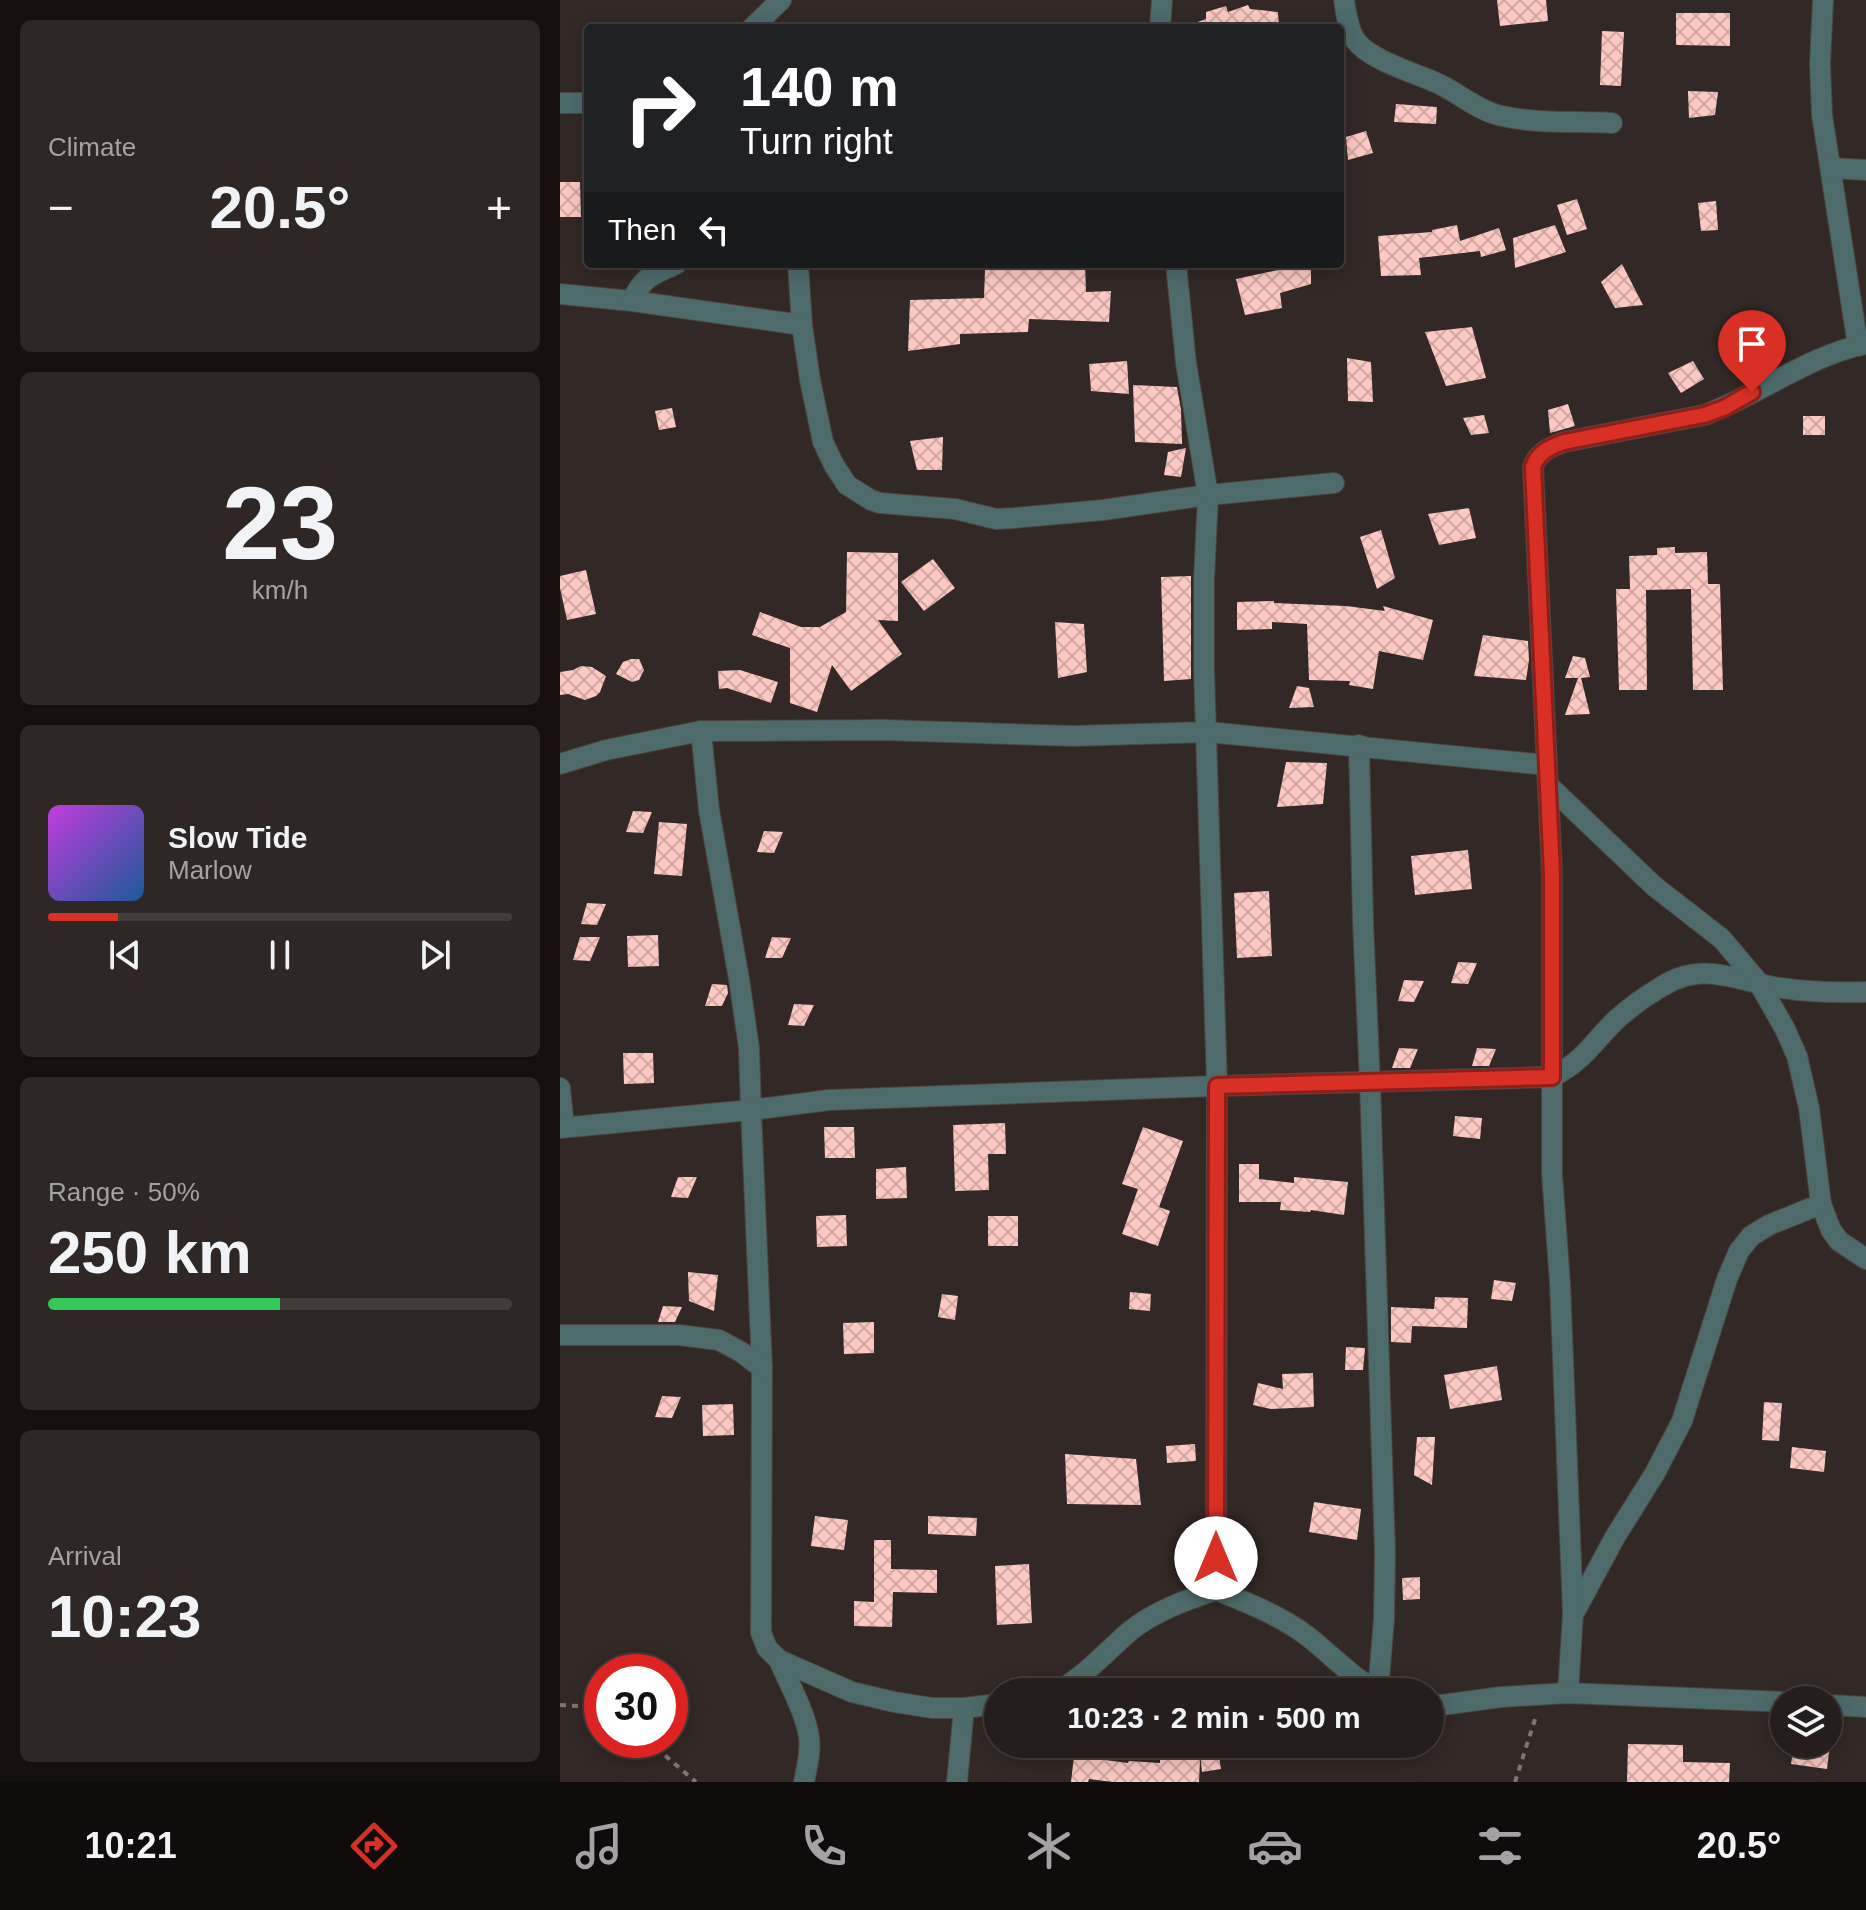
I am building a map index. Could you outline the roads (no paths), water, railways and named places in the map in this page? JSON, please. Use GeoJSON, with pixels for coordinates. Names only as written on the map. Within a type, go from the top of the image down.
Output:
{"type":"FeatureCollection","features":[{"type":"Feature","properties":{"kind":"street"},"geometry":{"type":"LineString","coordinates":[[756,24],[781,0]]}},
{"type":"Feature","properties":{"kind":"street"},"geometry":{"type":"LineString","coordinates":[[1160,24],[1162,0]]}},
{"type":"Feature","properties":{"kind":"street"},"geometry":{"type":"LineString","coordinates":[[1344,0],[1352,35],[1366,51],[1438,83],[1483,109],[1500,116],[1526,120],[1612,123]]}},
{"type":"Feature","properties":{"kind":"street"},"geometry":{"type":"LineString","coordinates":[[1568,1693],[1573,1613],[1560,1283],[1552,1174],[1552,874],[1533,467],[1544,451],[1564,442],[1704,415],[1724,408],[1783,376],[1862,345],[1822,115],[1823,0]]}},
{"type":"Feature","properties":{"kind":"street"},"geometry":{"type":"LineString","coordinates":[[560,103],[584,103]]}},
{"type":"Feature","properties":{"kind":"street"},"geometry":{"type":"LineString","coordinates":[[1832,168],[1866,170]]}},
{"type":"Feature","properties":{"kind":"street"},"geometry":{"type":"LineString","coordinates":[[632,301],[646,278],[667,268]]}},
{"type":"Feature","properties":{"kind":"street"},"geometry":{"type":"LineString","coordinates":[[798,268],[802,325],[823,442],[847,485],[871,500],[955,509],[1005,519],[1334,483]]}},
{"type":"Feature","properties":{"kind":"street"},"geometry":{"type":"LineString","coordinates":[[1176,268],[1186,363],[1208,495],[1204,669],[1217,1086],[1216,1590]]}},
{"type":"Feature","properties":{"kind":"street"},"geometry":{"type":"LineString","coordinates":[[560,294],[802,325]]}},
{"type":"Feature","properties":{"kind":"street"},"geometry":{"type":"LineString","coordinates":[[560,764],[606,750],[701,731],[884,730],[1073,736],[1208,732],[1359,745],[1547,775],[1654,886],[1722,939],[1759,983],[1797,1056],[1809,1108],[1821,1204],[1831,1230],[1839,1241],[1866,1259]]}},
{"type":"Feature","properties":{"kind":"street"},"geometry":{"type":"LineString","coordinates":[[701,731],[709,810],[749,1048],[762,1368],[761,1633],[767,1648],[779,1660],[852,1692],[932,1708],[984,1706]]}},
{"type":"Feature","properties":{"kind":"street"},"geometry":{"type":"LineString","coordinates":[[1359,745],[1385,1552],[1380,1678]]}},
{"type":"Feature","properties":{"kind":"street"},"geometry":{"type":"LineString","coordinates":[[560,1088],[562,1128],[829,1100],[1552,1077],[1570,1068],[1616,1020],[1663,985],[1685,976],[1708,972],[1772,987],[1826,993],[1866,992]]}},
{"type":"Feature","properties":{"kind":"street"},"geometry":{"type":"LineString","coordinates":[[1573,1613],[1682,1421],[1727,1279],[1739,1251],[1751,1236],[1769,1225],[1821,1204]]}},
{"type":"Feature","properties":{"kind":"street"},"geometry":{"type":"LineString","coordinates":[[560,1335],[679,1335],[719,1340],[762,1368]]}},
{"type":"Feature","properties":{"kind":"street"},"geometry":{"type":"LineString","coordinates":[[1077,1678],[1132,1630],[1177,1602],[1216,1590],[1304,1633],[1359,1678]]}},
{"type":"Feature","properties":{"kind":"street"},"geometry":{"type":"LineString","coordinates":[[779,1660],[809,1736],[804,1782]]}},
{"type":"Feature","properties":{"kind":"street"},"geometry":{"type":"LineString","coordinates":[[1444,1705],[1543,1693],[1770,1701]]}},
{"type":"Feature","properties":{"kind":"street"},"geometry":{"type":"LineString","coordinates":[[1842,1706],[1866,1707]]}},
{"type":"Feature","properties":{"kind":"street"},"geometry":{"type":"LineString","coordinates":[[957,1782],[964,1708]]}}]}
